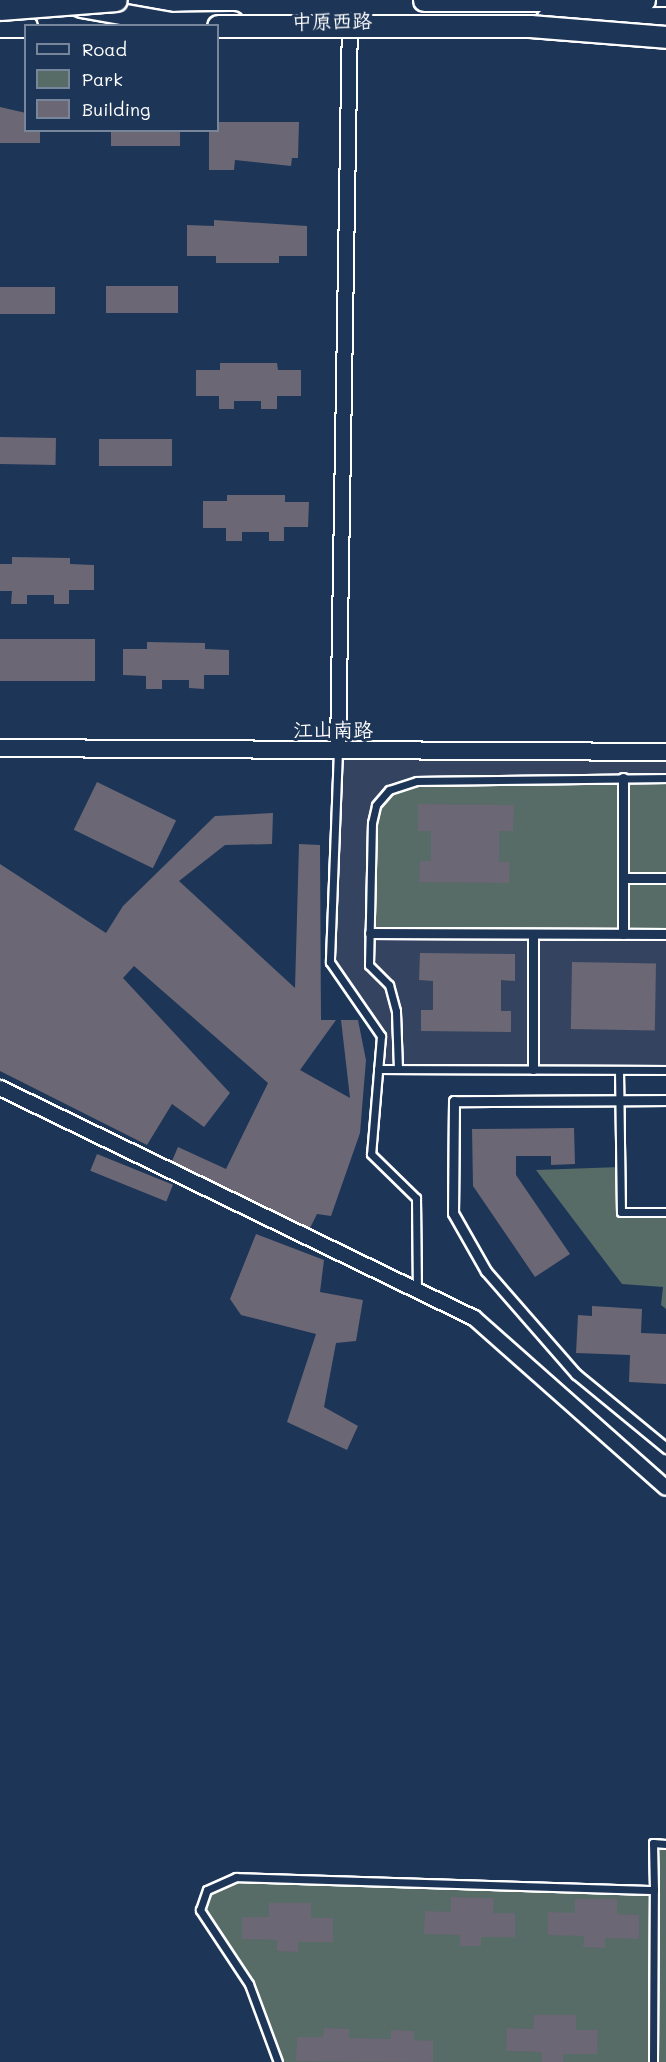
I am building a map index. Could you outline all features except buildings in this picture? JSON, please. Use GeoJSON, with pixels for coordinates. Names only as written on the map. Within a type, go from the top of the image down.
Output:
{"type":"FeatureCollection","features":[{"type":"Feature","properties":{"kind":"highway"},"geometry":{"type":"LineString","coordinates":[[0,8],[116,0]]}},
{"type":"Feature","properties":{"kind":"highway"},"geometry":{"type":"LineString","coordinates":[[424,0],[644,0]]}},
{"type":"Feature","properties":{"kind":"highway"},"geometry":{"type":"LineString","coordinates":[[0,26],[24,26]]}},
{"type":"Feature","properties":{"kind":"highway"},"geometry":{"type":"LineString","coordinates":[[219,26],[531,26],[666,37]]}},
{"type":"Feature","properties":{"kind":"main road","name":"中原西路"},"geometry":{"type":"LineString","coordinates":[[0,8],[76,6],[172,23],[666,18]]}},
{"type":"Feature","properties":{"kind":"street"},"geometry":{"type":"LineString","coordinates":[[338,750],[350,21]]}},
{"type":"Feature","properties":{"kind":"street","name":"江山南路"},"geometry":{"type":"LineString","coordinates":[[0,748],[666,752]]}},
{"type":"Feature","properties":{"kind":"street"},"geometry":{"type":"LineString","coordinates":[[623,778],[624,934]]}},
{"type":"Feature","properties":{"kind":"street"},"geometry":{"type":"LineString","coordinates":[[624,878],[666,878]]}},
{"type":"Feature","properties":{"kind":"street"},"geometry":{"type":"LineString","coordinates":[[370,933],[666,934]]}},
{"type":"Feature","properties":{"kind":"street"},"geometry":{"type":"LineString","coordinates":[[533,1070],[534,934]]}},
{"type":"Feature","properties":{"kind":"street"},"geometry":{"type":"LineString","coordinates":[[0,1088],[474,1318],[666,1488]]}},
{"type":"Feature","properties":{"kind":"street"},"geometry":{"type":"LineString","coordinates":[[666,1100],[453,1101],[453,1213],[486,1271],[576,1374],[666,1448]]}},
{"type":"Feature","properties":{"kind":"lane"},"geometry":{"type":"LineString","coordinates":[[338,750],[330,962],[381,1036],[371,1154],[416,1198],[417,1290]]}},
{"type":"Feature","properties":{"kind":"lane"},"geometry":{"type":"LineString","coordinates":[[398,1069],[396,1011],[389,985],[369,965],[372,823],[376,805],[389,790],[417,781],[666,778]]}},
{"type":"Feature","properties":{"kind":"lane"},"geometry":{"type":"LineString","coordinates":[[378,1069],[666,1070]]}},
{"type":"Feature","properties":{"kind":"lane"},"geometry":{"type":"LineString","coordinates":[[619,1070],[621,1212],[666,1212]]}},
{"type":"Feature","properties":{"kind":"lane"},"geometry":{"type":"LineString","coordinates":[[653,2062],[653,1844],[666,1844]]}},
{"type":"Feature","properties":{"kind":"lane"},"geometry":{"type":"LineString","coordinates":[[278,2062],[249,1984],[200,1910],[207,1890],[236,1876],[654,1890]]}},
{"type":"Feature","properties":{"kind":"shaded area"},"geometry":{"type":"Polygon","coordinates":[[[338,750],[666,752],[666,1070],[378,1069],[381,1036],[330,962],[338,750]]]}},
{"type":"Feature","properties":{"kind":"green space"},"geometry":{"type":"Polygon","coordinates":[[[666,778],[666,934],[370,933],[376,805],[389,790],[417,781],[666,778]]]}},
{"type":"Feature","properties":{"kind":"green space"},"geometry":{"type":"Polygon","coordinates":[[[620,1167],[621,1211],[666,1212],[666,1309],[661,1305],[663,1287],[622,1284],[536,1170],[620,1167]]]}},
{"type":"Feature","properties":{"kind":"green space"},"geometry":{"type":"Polygon","coordinates":[[[653,1843],[666,1844],[666,2062],[278,2062],[249,1984],[200,1910],[207,1890],[236,1877],[654,1890],[653,1843]]]}}]}
